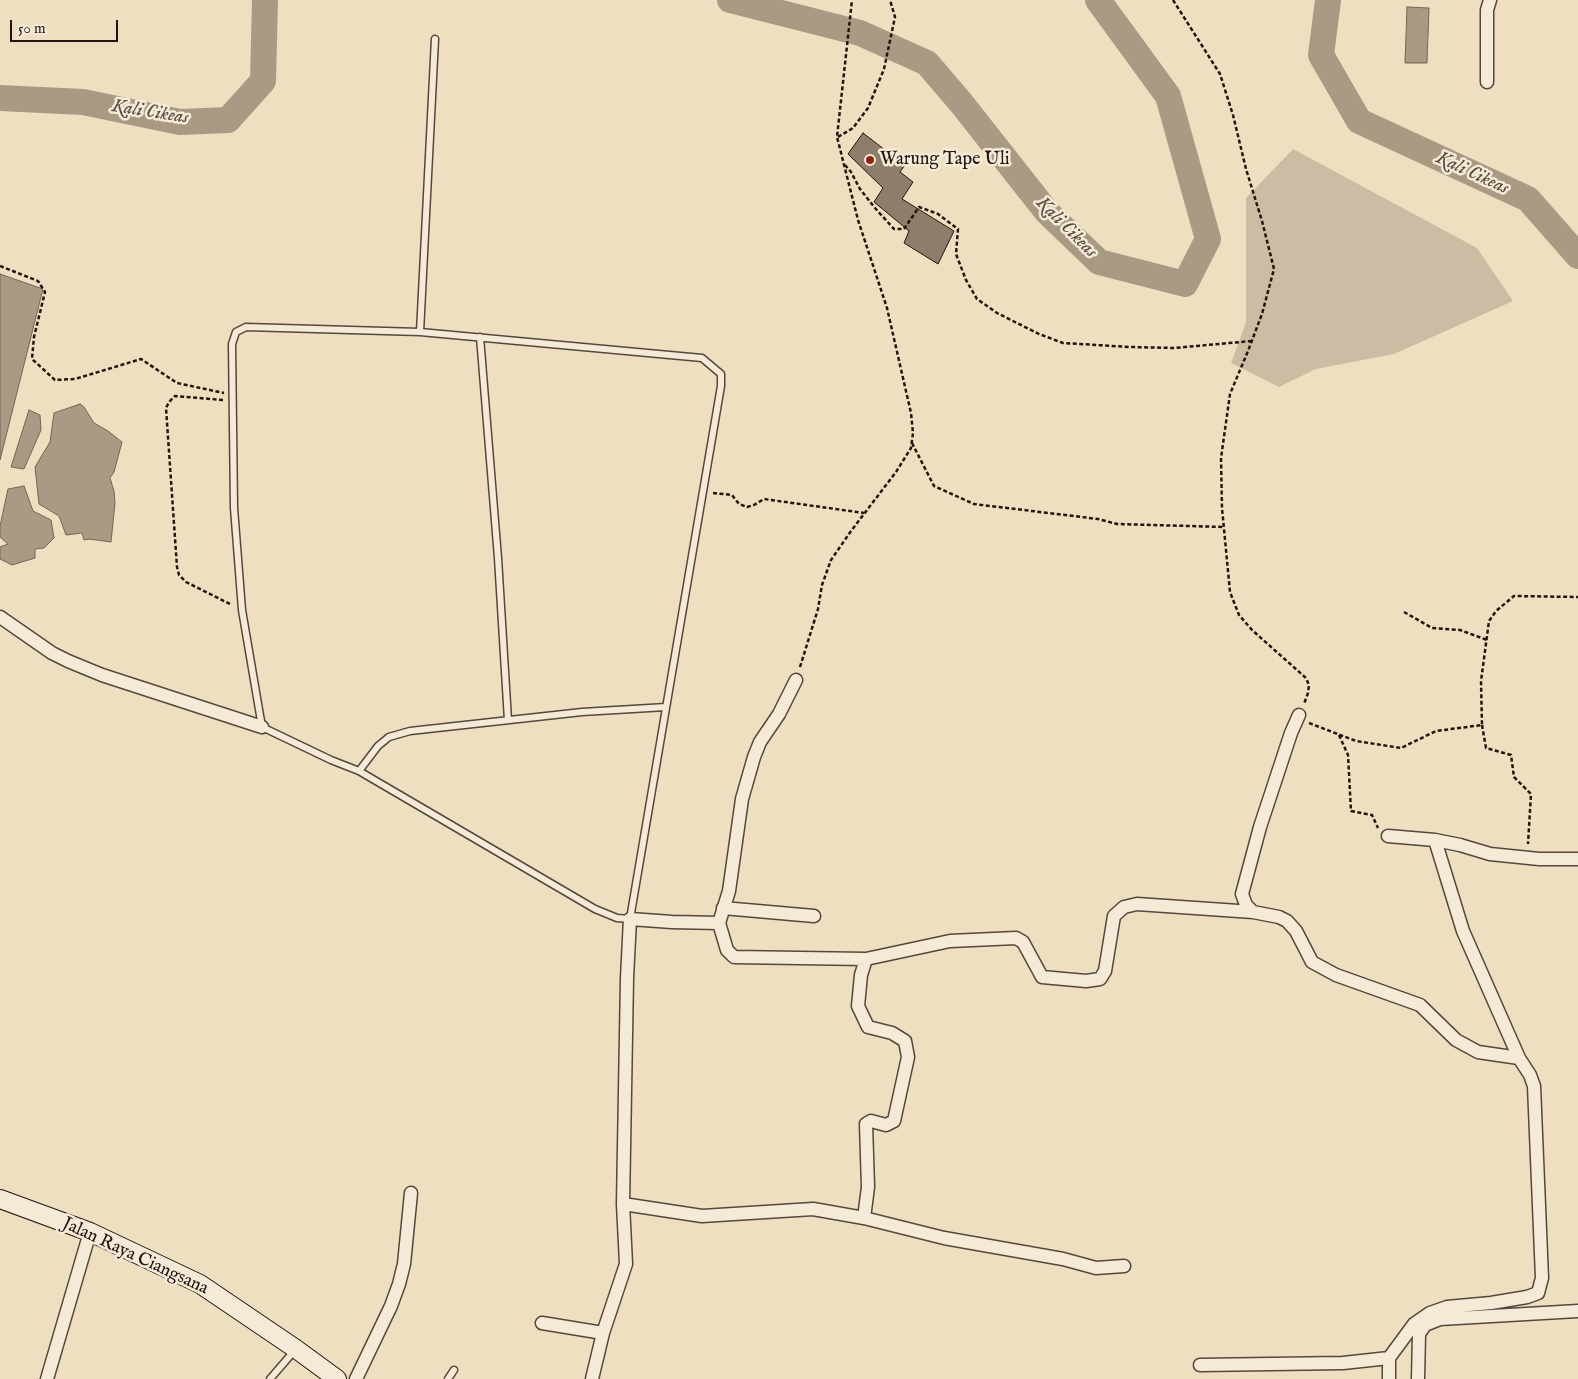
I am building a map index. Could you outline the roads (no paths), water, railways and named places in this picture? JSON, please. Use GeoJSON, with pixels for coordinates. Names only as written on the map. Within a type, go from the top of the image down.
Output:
{"type":"FeatureCollection","features":[{"type":"Feature","properties":{"kind":"main road","name":"Jalan Raya Ciangsana"},"geometry":{"type":"LineString","coordinates":[[0,1199],[90,1232],[200,1284],[296,1348],[337,1379]]}},
{"type":"Feature","properties":{"kind":"street"},"geometry":{"type":"LineString","coordinates":[[1487,82],[1487,10],[1490,0]]}},
{"type":"Feature","properties":{"kind":"street"},"geometry":{"type":"LineString","coordinates":[[0,617],[52,653],[68,661],[102,675],[262,727]]}},
{"type":"Feature","properties":{"kind":"street"},"geometry":{"type":"LineString","coordinates":[[796,680],[779,714],[760,742],[742,799],[729,892],[719,923],[727,950],[734,957],[866,958],[950,941],[1016,938],[1023,942],[1042,977],[1086,981],[1100,979],[1105,971],[1114,916],[1124,907],[1137,904],[1253,912],[1278,917],[1287,922],[1296,931],[1312,962],[1336,976],[1420,1005],[1456,1040],[1478,1052],[1519,1058]]}},
{"type":"Feature","properties":{"kind":"street"},"geometry":{"type":"LineString","coordinates":[[1253,912],[1246,905],[1242,894],[1260,827],[1291,734],[1299,716]]}},
{"type":"Feature","properties":{"kind":"street"},"geometry":{"type":"LineString","coordinates":[[1388,836],[1460,844],[1490,854],[1527,858],[1578,859]]}},
{"type":"Feature","properties":{"kind":"street"},"geometry":{"type":"LineString","coordinates":[[1389,1379],[1389,1358],[1414,1324],[1430,1313],[1447,1307],[1527,1297],[1538,1292],[1542,1278],[1534,1086],[1530,1075],[1519,1058],[1463,931],[1435,840]]}},
{"type":"Feature","properties":{"kind":"street"},"geometry":{"type":"LineString","coordinates":[[723,908],[814,916]]}},
{"type":"Feature","properties":{"kind":"street"},"geometry":{"type":"LineString","coordinates":[[592,1379],[604,1333],[626,1264],[623,1204],[627,978],[630,919],[719,923]]}},
{"type":"Feature","properties":{"kind":"street"},"geometry":{"type":"LineString","coordinates":[[864,1218],[868,1187],[866,1124],[871,1121],[886,1125],[894,1121],[908,1057],[905,1041],[892,1033],[868,1027],[858,1006],[861,975],[866,958]]}},
{"type":"Feature","properties":{"kind":"street"},"geometry":{"type":"LineString","coordinates":[[356,1379],[391,1306],[399,1284],[404,1264],[411,1193]]}},
{"type":"Feature","properties":{"kind":"street"},"geometry":{"type":"LineString","coordinates":[[623,1204],[702,1216],[814,1209],[864,1218],[944,1238],[1064,1259],[1096,1268],[1124,1266]]}},
{"type":"Feature","properties":{"kind":"street"},"geometry":{"type":"LineString","coordinates":[[46,1379],[90,1232]]}},
{"type":"Feature","properties":{"kind":"street"},"geometry":{"type":"LineString","coordinates":[[1418,1379],[1419,1334],[1425,1325],[1440,1320],[1578,1311]]}},
{"type":"Feature","properties":{"kind":"street"},"geometry":{"type":"LineString","coordinates":[[542,1323],[604,1333]]}},
{"type":"Feature","properties":{"kind":"street"},"geometry":{"type":"LineString","coordinates":[[1200,1365],[1291,1365],[1342,1363],[1389,1358]]}},
{"type":"Feature","properties":{"kind":"lane"},"geometry":{"type":"LineString","coordinates":[[420,332],[435,38]]}},
{"type":"Feature","properties":{"kind":"lane"},"geometry":{"type":"LineString","coordinates":[[246,327],[420,332],[702,358],[721,374],[722,386],[630,919],[617,918],[595,909],[359,771],[331,760],[262,727],[242,610],[234,508],[232,344],[236,332],[246,327]]}},
{"type":"Feature","properties":{"kind":"lane"},"geometry":{"type":"LineString","coordinates":[[480,337],[498,558],[508,720]]}},
{"type":"Feature","properties":{"kind":"lane"},"geometry":{"type":"LineString","coordinates":[[359,771],[378,746],[389,737],[410,731],[582,712],[666,707]]}},
{"type":"Feature","properties":{"kind":"lane"},"geometry":{"type":"LineString","coordinates":[[270,1379],[296,1348]]}},
{"type":"Feature","properties":{"kind":"lane"},"geometry":{"type":"LineString","coordinates":[[448,1379],[454,1370]]}},
{"type":"Feature","properties":{"kind":"waterway","name":"Kali Cikeas"},"geometry":{"type":"LineString","coordinates":[[0,98],[83,102],[180,122],[228,120],[263,81],[265,0]]}},
{"type":"Feature","properties":{"kind":"waterway","name":"Kali Cikeas"},"geometry":{"type":"LineString","coordinates":[[730,0],[860,33],[927,63],[962,104],[1047,212],[1099,262],[1185,284],[1208,239],[1168,96],[1098,0]]}},
{"type":"Feature","properties":{"kind":"waterway","name":"Kali Cikeas"},"geometry":{"type":"LineString","coordinates":[[1328,0],[1321,55],[1359,121],[1528,199],[1578,256]]}},
{"type":"Feature","properties":{"kind":"place","name":"Warung Tape Uli"},"geometry":{"type":"Point","coordinates":[870,160]}}]}
